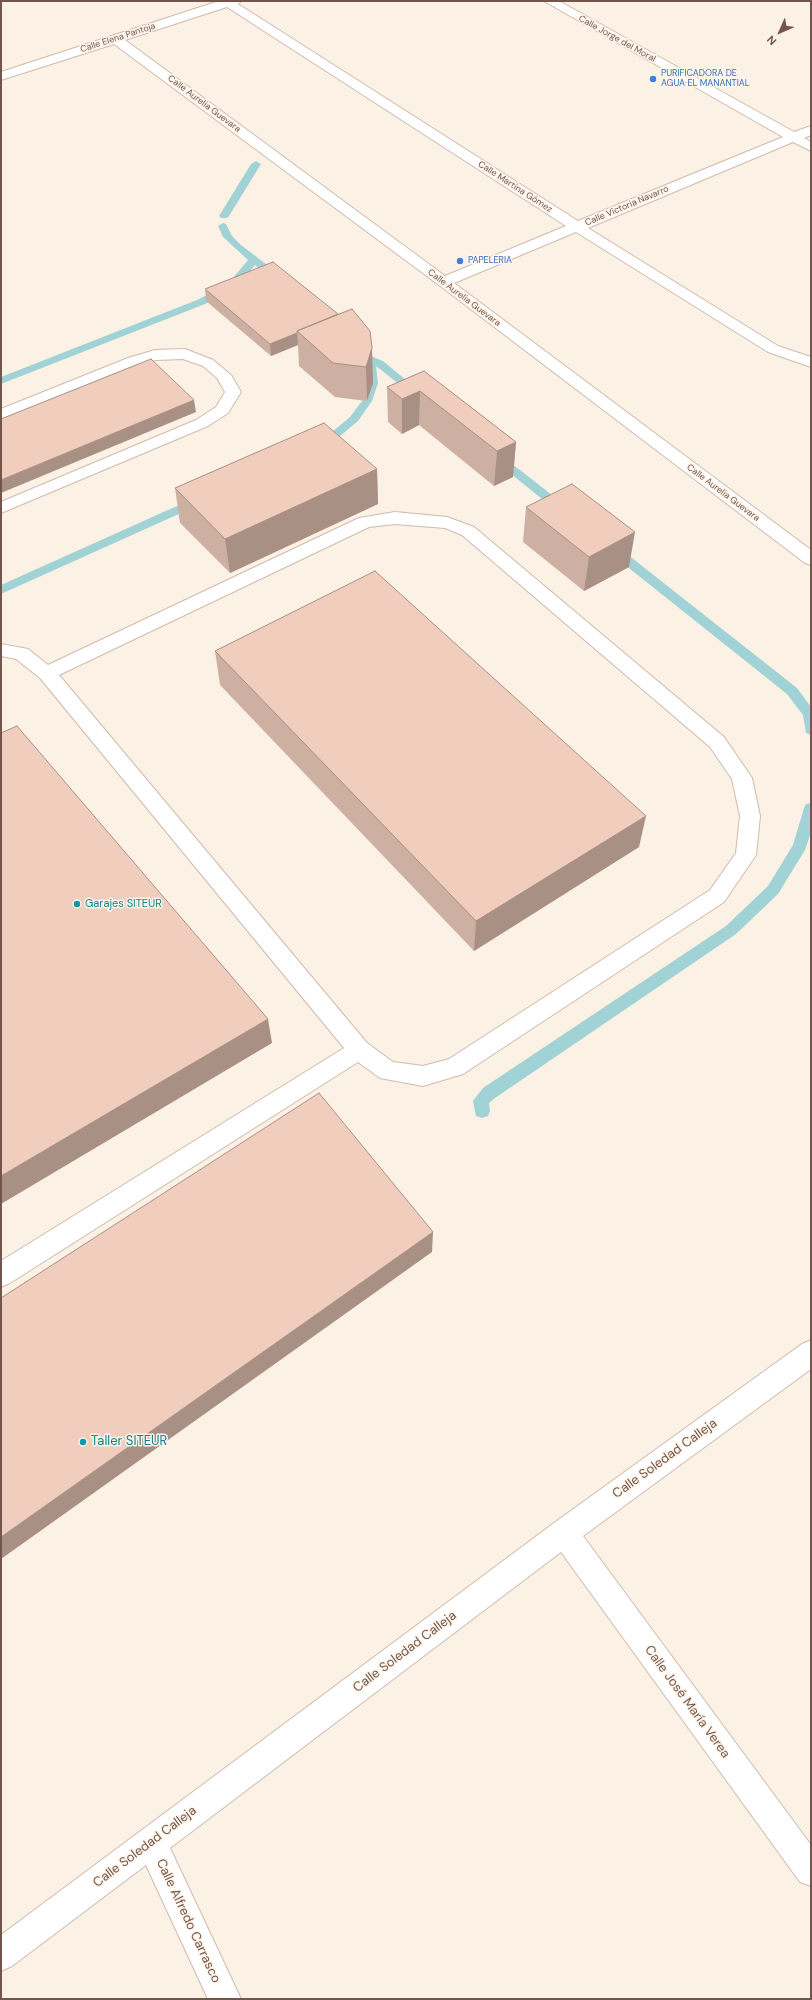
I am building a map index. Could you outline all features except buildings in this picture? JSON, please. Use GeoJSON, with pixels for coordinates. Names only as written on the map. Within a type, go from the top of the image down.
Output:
{"type":"FeatureCollection","features":[{"type":"Feature","properties":{"kind":"street","name":"Calle Jorge del Moral"},"geometry":{"type":"LineString","coordinates":[[550,1],[811,147]]}},
{"type":"Feature","properties":{"kind":"street","name":"Calle Elena Pantoja"},"geometry":{"type":"LineString","coordinates":[[1,75],[230,2]]}},
{"type":"Feature","properties":{"kind":"street","name":"Calle Martina Gómez"},"geometry":{"type":"LineString","coordinates":[[230,2],[577,227],[773,349],[811,362]]}},
{"type":"Feature","properties":{"kind":"street","name":"Calle Aurelia Guevara"},"geometry":{"type":"LineString","coordinates":[[116,39],[444,282],[811,559]]}},
{"type":"Feature","properties":{"kind":"street","name":"Calle Victoria Navarro"},"geometry":{"type":"LineString","coordinates":[[444,282],[811,130]]}},
{"type":"Feature","properties":{"kind":"street"},"geometry":{"type":"LineString","coordinates":[[1,415],[133,361],[155,355],[184,354],[208,363],[223,375],[233,392],[222,410],[202,423],[1,508]]}},
{"type":"Feature","properties":{"kind":"street"},"geometry":{"type":"LineString","coordinates":[[1,650],[21,654],[47,673],[359,1050],[388,1070],[423,1076],[455,1067],[717,896],[746,855],[750,816],[742,778],[717,742],[468,531],[447,523],[423,519],[395,518],[365,522],[47,673]]}},
{"type":"Feature","properties":{"kind":"street"},"geometry":{"type":"LineString","coordinates":[[1,1275],[359,1050]]}},
{"type":"Feature","properties":{"kind":"street","name":"Calle Soledad Calleja"},"geometry":{"type":"LineString","coordinates":[[1,1955],[564,1533],[811,1353]]}},
{"type":"Feature","properties":{"kind":"street","name":"Calle José María Verea"},"geometry":{"type":"LineString","coordinates":[[564,1533],[811,1871]]}},
{"type":"Feature","properties":{"kind":"street","name":"Calle Alfredo Carrasco"},"geometry":{"type":"LineString","coordinates":[[151,1842],[225,1999]]}},
{"type":"Feature","properties":{"kind":"waterway"},"geometry":{"type":"LineString","coordinates":[[224,216],[256,164]]}},
{"type":"Feature","properties":{"kind":"waterway"},"geometry":{"type":"LineString","coordinates":[[223,226],[228,237],[254,259]]}},
{"type":"Feature","properties":{"kind":"waterway"},"geometry":{"type":"LineString","coordinates":[[1,381],[201,302],[223,291],[236,281],[254,259]]}},
{"type":"Feature","properties":{"kind":"waterway"},"geometry":{"type":"LineString","coordinates":[[254,259],[279,279]]}},
{"type":"Feature","properties":{"kind":"waterway"},"geometry":{"type":"LineString","coordinates":[[358,349],[364,357],[379,363],[418,394]]}},
{"type":"Feature","properties":{"kind":"waterway"},"geometry":{"type":"LineString","coordinates":[[320,444],[336,434],[354,419],[367,401],[373,383],[371,366],[369,363]]}},
{"type":"Feature","properties":{"kind":"waterway"},"geometry":{"type":"LineString","coordinates":[[498,458],[562,509]]}},
{"type":"Feature","properties":{"kind":"waterway"},"geometry":{"type":"LineString","coordinates":[[1,590],[197,501]]}},
{"type":"Feature","properties":{"kind":"waterway"},"geometry":{"type":"LineString","coordinates":[[614,550],[792,691],[809,714],[811,730]]}},
{"type":"Feature","properties":{"kind":"waterway"},"geometry":{"type":"LineString","coordinates":[[482,1111],[481,1101],[489,1093],[731,930],[773,890],[800,846],[811,808]]}},
{"type":"Feature","properties":{"kind":"place","name":"PURIFICADORA DE AGUA EL MANANTIAL"},"geometry":{"type":"Point","coordinates":[653,79]}},
{"type":"Feature","properties":{"kind":"place","name":"PAPELERIA"},"geometry":{"type":"Point","coordinates":[460,261]}},
{"type":"Feature","properties":{"kind":"place","name":"Garajes SITEUR"},"geometry":{"type":"Point","coordinates":[77,904]}},
{"type":"Feature","properties":{"kind":"place","name":"Taller SITEUR"},"geometry":{"type":"Point","coordinates":[83,1442]}}]}
